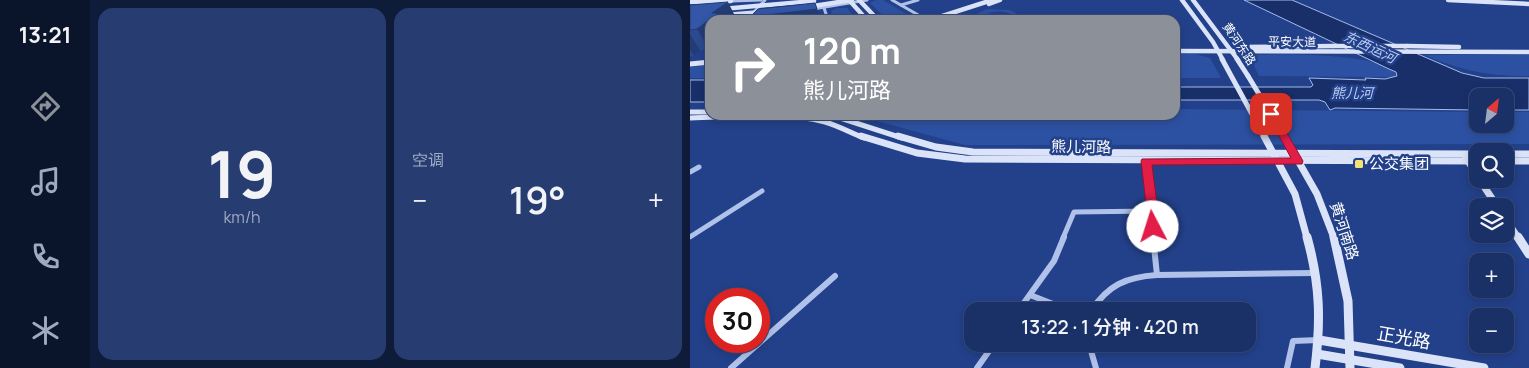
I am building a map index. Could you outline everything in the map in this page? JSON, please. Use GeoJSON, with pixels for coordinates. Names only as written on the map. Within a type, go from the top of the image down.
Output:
{"type":"FeatureCollection","features":[{"type":"Feature","properties":{"kind":"main road"},"geometry":{"type":"LineString","coordinates":[[944,15],[992,0]]}},
{"type":"Feature","properties":{"kind":"main road"},"geometry":{"type":"LineString","coordinates":[[956,15],[1000,0]]}},
{"type":"Feature","properties":{"kind":"main road","name":"黄河东路"},"geometry":{"type":"LineString","coordinates":[[1182,0],[1202,24],[1276,157]]}},
{"type":"Feature","properties":{"kind":"main road","name":"黄河东路"},"geometry":{"type":"LineString","coordinates":[[1193,0],[1231,49],[1271,114]]}},
{"type":"Feature","properties":{"kind":"main road"},"geometry":{"type":"LineString","coordinates":[[1448,0],[1529,2]]}},
{"type":"Feature","properties":{"kind":"main road"},"geometry":{"type":"LineString","coordinates":[[736,15],[851,1],[863,15]]}},
{"type":"Feature","properties":{"kind":"main road"},"geometry":{"type":"LineString","coordinates":[[859,1],[873,15]]}},
{"type":"Feature","properties":{"kind":"main road"},"geometry":{"type":"LineString","coordinates":[[690,2],[731,2]]}},
{"type":"Feature","properties":{"kind":"main road"},"geometry":{"type":"LineString","coordinates":[[795,9],[824,4]]}},
{"type":"Feature","properties":{"kind":"main road"},"geometry":{"type":"LineString","coordinates":[[713,10],[767,13]]}},
{"type":"Feature","properties":{"kind":"main road","name":"平安大道"},"geometry":{"type":"LineString","coordinates":[[1180,47],[1231,49],[1333,46],[1529,47]]}},
{"type":"Feature","properties":{"kind":"main road","name":"平安大道"},"geometry":{"type":"LineString","coordinates":[[1180,51],[1216,49]]}},
{"type":"Feature","properties":{"kind":"main road","name":"平安大道"},"geometry":{"type":"LineString","coordinates":[[1231,49],[1347,53],[1529,52]]}},
{"type":"Feature","properties":{"kind":"main road"},"geometry":{"type":"LineString","coordinates":[[690,62],[705,61]]}},
{"type":"Feature","properties":{"kind":"main road"},"geometry":{"type":"LineString","coordinates":[[690,112],[705,112]]}},
{"type":"Feature","properties":{"kind":"main road","name":"黄河南路"},"geometry":{"type":"LineString","coordinates":[[1271,114],[1317,195],[1340,262],[1348,305],[1351,346],[1350,364]]}},
{"type":"Feature","properties":{"kind":"main road","name":"熊儿河路"},"geometry":{"type":"LineString","coordinates":[[690,118],[705,118]]}},
{"type":"Feature","properties":{"kind":"main road","name":"熊儿河路"},"geometry":{"type":"LineString","coordinates":[[811,120],[826,123],[871,140],[921,155],[965,159],[1024,156],[1296,157],[1469,154]]}},
{"type":"Feature","properties":{"kind":"main road","name":"熊儿河路"},"geometry":{"type":"LineString","coordinates":[[846,120],[908,140],[946,149],[1024,156],[1146,161],[1276,157]]}},
{"type":"Feature","properties":{"kind":"main road"},"geometry":{"type":"LineString","coordinates":[[1463,154],[1468,161]]}},
{"type":"Feature","properties":{"kind":"main road"},"geometry":{"type":"LineString","coordinates":[[1514,154],[1529,154]]}},
{"type":"Feature","properties":{"kind":"main road"},"geometry":{"type":"LineString","coordinates":[[1276,157],[1300,206],[1316,273],[1320,326],[1315,368]]}},
{"type":"Feature","properties":{"kind":"main road","name":"熊儿河路"},"geometry":{"type":"LineString","coordinates":[[1296,157],[1468,161]]}},
{"type":"Feature","properties":{"kind":"main road"},"geometry":{"type":"LineString","coordinates":[[1514,161],[1529,161]]}},
{"type":"Feature","properties":{"kind":"main road"},"geometry":{"type":"LineString","coordinates":[[1514,232],[1529,254]]}},
{"type":"Feature","properties":{"kind":"main road","name":"正光路"},"geometry":{"type":"LineString","coordinates":[[1319,340],[1484,368]]}},
{"type":"Feature","properties":{"kind":"main road","name":"正光路"},"geometry":{"type":"LineString","coordinates":[[1317,354],[1350,364],[1400,368]]}},
{"type":"Feature","properties":{"kind":"street"},"geometry":{"type":"LineString","coordinates":[[731,2],[761,0]]}},
{"type":"Feature","properties":{"kind":"street"},"geometry":{"type":"LineString","coordinates":[[755,13],[767,0]]}},
{"type":"Feature","properties":{"kind":"street"},"geometry":{"type":"LineString","coordinates":[[851,1],[867,0]]}},
{"type":"Feature","properties":{"kind":"street"},"geometry":{"type":"LineString","coordinates":[[892,0],[919,15]]}},
{"type":"Feature","properties":{"kind":"street"},"geometry":{"type":"LineString","coordinates":[[901,5],[918,0]]}},
{"type":"Feature","properties":{"kind":"street"},"geometry":{"type":"LineString","coordinates":[[804,10],[824,4]]}},
{"type":"Feature","properties":{"kind":"street"},"geometry":{"type":"LineString","coordinates":[[1146,161],[1157,275]]}},
{"type":"Feature","properties":{"kind":"street"},"geometry":{"type":"LineString","coordinates":[[690,172],[699,167]]}},
{"type":"Feature","properties":{"kind":"street"},"geometry":{"type":"LineString","coordinates":[[690,237],[762,192]]}},
{"type":"Feature","properties":{"kind":"street"},"geometry":{"type":"LineString","coordinates":[[1025,302],[1054,261],[1074,212],[1152,211]]}},
{"type":"Feature","properties":{"kind":"street"},"geometry":{"type":"LineString","coordinates":[[1097,302],[1115,283],[1136,276],[1316,273]]}},
{"type":"Feature","properties":{"kind":"street"},"geometry":{"type":"LineString","coordinates":[[731,368],[835,276]]}},
{"type":"Feature","properties":{"kind":"street"},"geometry":{"type":"LineString","coordinates":[[1030,295],[1048,302]]}},
{"type":"Feature","properties":{"kind":"street"},"geometry":{"type":"LineString","coordinates":[[1287,368],[1293,341],[1319,340]]}},
{"type":"Feature","properties":{"kind":"street"},"geometry":{"type":"LineString","coordinates":[[977,368],[988,352]]}},
{"type":"Feature","properties":{"kind":"street"},"geometry":{"type":"LineString","coordinates":[[1091,352],[1096,368]]}},
{"type":"Feature","properties":{"kind":"shaded area"},"geometry":{"type":"Polygon","coordinates":[[[876,0],[883,0],[908,15],[883,15],[870,3],[876,0]]]}},
{"type":"Feature","properties":{"kind":"shaded area"},"geometry":{"type":"Polygon","coordinates":[[[837,8],[847,8],[853,15],[832,15],[831,11],[837,8]]]}},
{"type":"Feature","properties":{"kind":"shaded area"},"geometry":{"type":"Polygon","coordinates":[[[987,9],[1010,10],[1019,15],[998,11],[987,13],[995,15],[974,15],[987,9]]]}},
{"type":"Feature","properties":{"kind":"shaded area"},"geometry":{"type":"Polygon","coordinates":[[[1180,54],[1195,54],[1210,58],[1221,78],[1180,78],[1180,54]]]}},
{"type":"Feature","properties":{"kind":"shaded area"},"geometry":{"type":"Polygon","coordinates":[[[1285,54],[1353,58],[1388,67],[1396,75],[1393,77],[1259,76],[1250,58],[1254,55],[1285,54]]]}},
{"type":"Feature","properties":{"kind":"shaded area"},"geometry":{"type":"Polygon","coordinates":[[[1424,55],[1529,55],[1529,76],[1475,72],[1424,55]]]}},
{"type":"Feature","properties":{"kind":"shaded area"},"geometry":{"type":"Polygon","coordinates":[[[705,66],[705,78],[690,78],[690,67],[705,66]]]}},
{"type":"Feature","properties":{"kind":"shaded area"},"geometry":{"type":"Polygon","coordinates":[[[1180,109],[1469,112],[1469,133],[1514,133],[1514,112],[1529,112],[1529,144],[965,145],[873,120],[1180,120],[1180,109]]]}},
{"type":"Feature","properties":{"kind":"water"},"geometry":{"type":"Polygon","coordinates":[[[1244,0],[1292,0],[1462,73],[1484,78],[1529,78],[1529,110],[1514,110],[1514,88],[1469,88],[1469,110],[1335,108],[1330,110],[1325,102],[1319,100],[1180,100],[1180,87],[1311,87],[1313,85],[1309,78],[1366,80],[1365,78],[1385,79],[1397,76],[1396,72],[1244,0]]]}},
{"type":"Feature","properties":{"kind":"water"},"geometry":{"type":"Polygon","coordinates":[[[690,80],[705,80],[705,102],[690,102],[690,80]]]}},
{"type":"Feature","properties":{"kind":"building"},"geometry":{"type":"Polygon","coordinates":[[[728,2],[712,13],[718,13],[715,15],[705,15],[705,23],[697,29],[690,30],[690,5],[728,2]]]}},
{"type":"Feature","properties":{"kind":"building"},"geometry":{"type":"Polygon","coordinates":[[[815,3],[817,9],[752,15],[758,9],[815,3]]]}},
{"type":"Feature","properties":{"kind":"place","name":"公交集团"},"geometry":{"type":"Point","coordinates":[1359,164]}},
{"type":"Feature","properties":{"kind":"route"},"geometry":{"type":"LineString","coordinates":[[1153,227],[1146,161],[1298,161],[1271,114]]}},
{"type":"Feature","properties":{"kind":"water label","name":"东西运河"},"geometry":{"type":"Point","coordinates":[1370,47]}},
{"type":"Feature","properties":{"kind":"water label","name":"熊儿河"},"geometry":{"type":"Point","coordinates":[1352,93]}}]}
